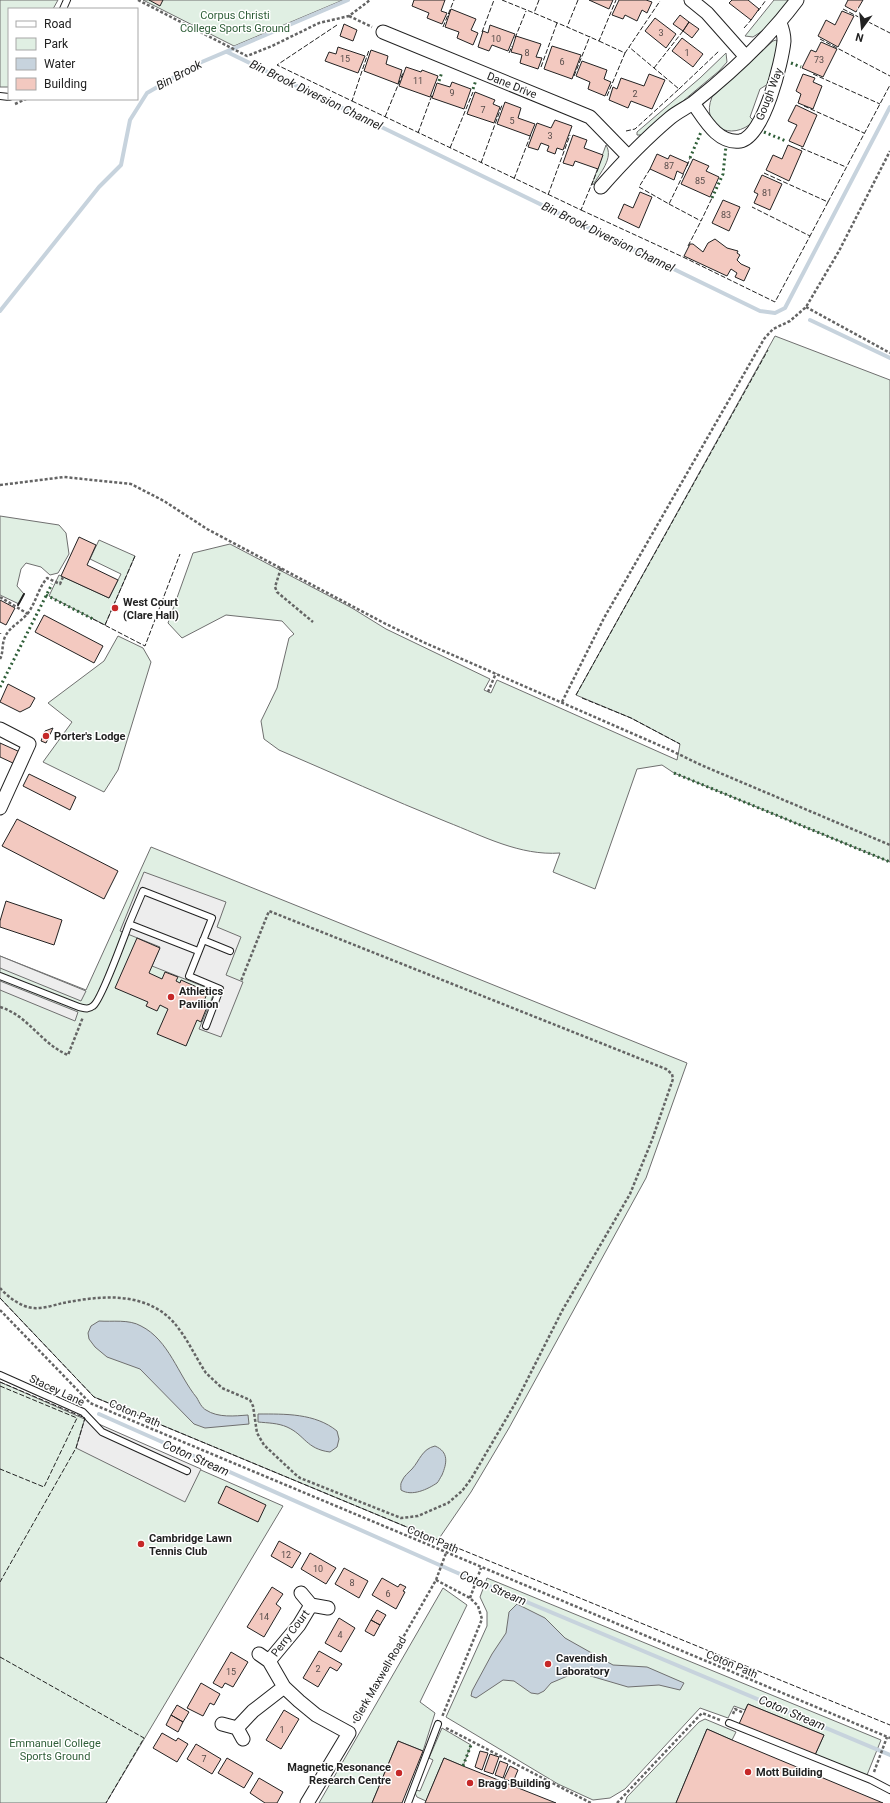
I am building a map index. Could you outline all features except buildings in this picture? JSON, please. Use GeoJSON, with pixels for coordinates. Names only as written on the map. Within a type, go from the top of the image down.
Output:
{"type":"FeatureCollection","features":[{"type":"Feature","properties":{"kind":"street"},"geometry":{"type":"LineString","coordinates":[[691,0],[707,13],[746,57]]}},
{"type":"Feature","properties":{"kind":"street"},"geometry":{"type":"LineString","coordinates":[[601,187],[628,156],[671,118],[693,103],[746,57],[780,23],[797,0]]}},
{"type":"Feature","properties":{"kind":"street","name":"Gough Way"},"geometry":{"type":"LineString","coordinates":[[693,103],[714,132],[726,138],[741,141],[750,135],[760,120],[766,107],[781,62],[784,38],[780,23]]}},
{"type":"Feature","properties":{"kind":"street","name":"Dane Drive"},"geometry":{"type":"LineString","coordinates":[[383,32],[590,117],[628,156]]}},
{"type":"Feature","properties":{"kind":"street"},"geometry":{"type":"LineString","coordinates":[[0,729],[29,744],[0,808]]}},
{"type":"Feature","properties":{"kind":"street","name":"Perry Court"},"geometry":{"type":"LineString","coordinates":[[301,1593],[311,1605],[328,1608]]}},
{"type":"Feature","properties":{"kind":"street","name":"Perry Court"},"geometry":{"type":"LineString","coordinates":[[311,1605],[299,1625],[264,1658],[284,1687],[316,1715],[349,1733]]}},
{"type":"Feature","properties":{"kind":"street"},"geometry":{"type":"LineString","coordinates":[[222,1724],[240,1734],[253,1711],[284,1687]]}},
{"type":"Feature","properties":{"kind":"street","name":"Clerk Maxwell Road"},"geometry":{"type":"LineString","coordinates":[[307,1803],[349,1733]]}},
{"type":"Feature","properties":{"kind":"lane"},"geometry":{"type":"LineString","coordinates":[[0,976],[87,1009],[96,1003],[143,890],[212,918],[189,976],[220,989],[206,1026]]}},
{"type":"Feature","properties":{"kind":"lane"},"geometry":{"type":"LineString","coordinates":[[129,924],[198,951]]}},
{"type":"Feature","properties":{"kind":"lane"},"geometry":{"type":"LineString","coordinates":[[203,940],[230,951]]}},
{"type":"Feature","properties":{"kind":"lane","name":"Stacey Lane"},"geometry":{"type":"LineString","coordinates":[[0,1376],[83,1412],[102,1432],[187,1471]]}},
{"type":"Feature","properties":{"kind":"lane"},"geometry":{"type":"LineString","coordinates":[[729,1723],[871,1780],[890,1790]]}},
{"type":"Feature","properties":{"kind":"lane"},"geometry":{"type":"LineString","coordinates":[[408,1803],[438,1724]]}},
{"type":"Feature","properties":{"kind":"path"},"geometry":{"type":"LineString","coordinates":[[138,0],[247,56],[272,46],[319,23],[350,16],[370,0]]}},
{"type":"Feature","properties":{"kind":"path"},"geometry":{"type":"LineString","coordinates":[[350,16],[383,32]]}},
{"type":"Feature","properties":{"kind":"path"},"geometry":{"type":"LineString","coordinates":[[562,702],[604,618],[764,339],[773,329],[790,320],[806,307],[839,251],[890,151]]}},
{"type":"Feature","properties":{"kind":"path"},"geometry":{"type":"LineString","coordinates":[[806,307],[890,353]]}},
{"type":"Feature","properties":{"kind":"path"},"geometry":{"type":"LineString","coordinates":[[0,485],[64,477],[131,484],[164,501],[207,529],[384,623],[701,765],[890,845]]}},
{"type":"Feature","properties":{"kind":"path"},"geometry":{"type":"LineString","coordinates":[[281,568],[275,587],[277,592],[313,622]]}},
{"type":"Feature","properties":{"kind":"path"},"geometry":{"type":"LineString","coordinates":[[0,659],[5,636],[12,626],[28,614],[36,600],[38,591],[47,578],[60,584],[63,577]]}},
{"type":"Feature","properties":{"kind":"path"},"geometry":{"type":"LineString","coordinates":[[0,597],[28,614]]}},
{"type":"Feature","properties":{"kind":"path"},"geometry":{"type":"LineString","coordinates":[[488,692],[496,673]]}},
{"type":"Feature","properties":{"kind":"path"},"geometry":{"type":"LineString","coordinates":[[0,1288],[15,1301],[33,1308],[90,1298],[111,1297],[128,1299],[158,1310],[177,1326],[211,1379],[222,1388],[250,1400],[253,1406],[257,1433],[264,1445],[300,1478],[401,1518],[418,1516],[435,1510],[448,1503],[462,1491],[516,1402],[562,1311],[630,1194],[652,1140],[673,1079],[672,1074],[666,1068],[269,911],[241,982]]}},
{"type":"Feature","properties":{"kind":"path"},"geometry":{"type":"LineString","coordinates":[[0,1007],[13,1012],[56,1050],[68,1055],[87,1009]]}},
{"type":"Feature","properties":{"kind":"path","name":"Coton Path"},"geometry":{"type":"LineString","coordinates":[[0,1310],[90,1403],[889,1738]]}},
{"type":"Feature","properties":{"kind":"path","name":"Clerk Maxwell Road"},"geometry":{"type":"LineString","coordinates":[[349,1733],[436,1580],[446,1553]]}},
{"type":"Feature","properties":{"kind":"path"},"geometry":{"type":"LineString","coordinates":[[470,1598],[481,1568]]}},
{"type":"Feature","properties":{"kind":"path"},"geometry":{"type":"LineString","coordinates":[[436,1580],[470,1598],[478,1606],[482,1619],[438,1724],[591,1803]]}},
{"type":"Feature","properties":{"kind":"path"},"geometry":{"type":"LineString","coordinates":[[617,1803],[702,1713],[729,1723],[735,1709],[744,1713]]}},
{"type":"Feature","properties":{"kind":"path"},"geometry":{"type":"LineString","coordinates":[[871,1780],[885,1742],[889,1738]]}},
{"type":"Feature","properties":{"kind":"green space"},"geometry":{"type":"Polygon","coordinates":[[[0,0],[58,0],[54,8],[8,8],[8,87],[0,87],[0,0]]]}},
{"type":"Feature","properties":{"kind":"green space","name":"Corpus Christi College Sports Ground"},"geometry":{"type":"Polygon","coordinates":[[[143,0],[343,0],[234,46],[143,0]]]}},
{"type":"Feature","properties":{"kind":"green space"},"geometry":{"type":"Polygon","coordinates":[[[774,0],[790,0],[767,28],[753,37],[745,36],[774,0]]]}},
{"type":"Feature","properties":{"kind":"green space"},"geometry":{"type":"Polygon","coordinates":[[[776,40],[779,44],[768,84],[760,89],[750,117],[754,121],[736,131],[727,131],[720,128],[714,123],[710,116],[709,107],[712,97],[773,41],[776,40]]]}},
{"type":"Feature","properties":{"kind":"green space"},"geometry":{"type":"Polygon","coordinates":[[[726,53],[727,62],[719,71],[642,135],[637,135],[637,132],[700,78],[726,53]]]}},
{"type":"Feature","properties":{"kind":"green space"},"geometry":{"type":"Polygon","coordinates":[[[606,145],[608,150],[607,160],[593,185],[592,184],[606,145]]]}},
{"type":"Feature","properties":{"kind":"green space"},"geometry":{"type":"Polygon","coordinates":[[[775,336],[890,380],[890,862],[674,773],[662,765],[637,769],[595,889],[553,872],[560,853],[531,851],[488,839],[279,750],[264,739],[261,721],[277,688],[289,638],[294,634],[282,621],[226,615],[182,638],[168,623],[193,553],[230,544],[352,608],[386,629],[490,679],[484,690],[491,693],[497,680],[677,760],[680,744],[631,718],[576,695],[775,336]]]}},
{"type":"Feature","properties":{"kind":"green space"},"geometry":{"type":"Polygon","coordinates":[[[0,516],[59,525],[66,533],[69,554],[58,573],[50,575],[41,567],[26,563],[21,569],[17,586],[24,594],[19,604],[0,595],[0,516]]]}},
{"type":"Feature","properties":{"kind":"green space"},"geometry":{"type":"Polygon","coordinates":[[[99,540],[135,556],[105,625],[49,596],[59,575],[109,598],[121,574],[90,559],[99,540]]]}},
{"type":"Feature","properties":{"kind":"green space"},"geometry":{"type":"Polygon","coordinates":[[[118,636],[143,648],[151,662],[118,770],[104,792],[43,762],[72,722],[48,703],[104,661],[118,636]]]}},
{"type":"Feature","properties":{"kind":"green space"},"geometry":{"type":"Polygon","coordinates":[[[151,847],[687,1063],[646,1178],[509,1428],[471,1492],[438,1540],[94,1397],[0,1298],[0,956],[86,990],[151,847]]]}},
{"type":"Feature","properties":{"kind":"green space","name":"Cambridge Lawn Tennis Club"},"geometry":{"type":"Polygon","coordinates":[[[0,1382],[283,1506],[106,1803],[0,1803],[0,1382]]]}},
{"type":"Feature","properties":{"kind":"green space"},"geometry":{"type":"Polygon","coordinates":[[[487,1578],[881,1740],[867,1775],[815,1755],[824,1735],[748,1704],[745,1710],[734,1706],[728,1718],[700,1708],[625,1789],[610,1798],[593,1800],[558,1784],[446,1717],[487,1626],[487,1612],[480,1597],[487,1578]]]}},
{"type":"Feature","properties":{"kind":"green space"},"geometry":{"type":"Polygon","coordinates":[[[443,1588],[467,1605],[420,1702],[435,1713],[423,1751],[398,1741],[372,1803],[319,1803],[443,1588]]]}},
{"type":"Feature","properties":{"kind":"green space"},"geometry":{"type":"Polygon","coordinates":[[[705,1719],[736,1732],[732,1740],[707,1729],[676,1803],[625,1803],[627,1797],[699,1722],[705,1719]]]}},
{"type":"Feature","properties":{"kind":"green space"},"geometry":{"type":"Polygon","coordinates":[[[442,1728],[471,1745],[463,1766],[444,1758],[426,1801],[417,1797],[415,1793],[416,1790],[420,1791],[433,1760],[429,1758],[442,1728]]]}},
{"type":"Feature","properties":{"kind":"shaded area"},"geometry":{"type":"Polygon","coordinates":[[[144,872],[226,902],[217,927],[241,937],[226,975],[243,982],[221,1037],[199,1029],[215,991],[152,966],[160,947],[120,931],[144,872]]]}},
{"type":"Feature","properties":{"kind":"shaded area"},"geometry":{"type":"Polygon","coordinates":[[[0,956],[86,991],[81,1001],[0,968],[0,956]]]}},
{"type":"Feature","properties":{"kind":"shaded area"},"geometry":{"type":"Polygon","coordinates":[[[0,981],[78,1012],[75,1021],[0,990],[0,981]]]}},
{"type":"Feature","properties":{"kind":"shaded area"},"geometry":{"type":"Polygon","coordinates":[[[85,1418],[201,1469],[185,1502],[76,1448],[85,1418]]]}},
{"type":"Feature","properties":{"kind":"water"},"geometry":{"type":"Polygon","coordinates":[[[99,1321],[131,1322],[151,1332],[166,1349],[203,1408],[211,1413],[221,1415],[248,1415],[249,1424],[205,1428],[194,1424],[140,1369],[107,1357],[95,1347],[89,1339],[88,1333],[91,1326],[99,1321]]]}},
{"type":"Feature","properties":{"kind":"water"},"geometry":{"type":"Polygon","coordinates":[[[258,1414],[299,1416],[319,1421],[337,1431],[339,1439],[337,1447],[330,1452],[316,1448],[287,1427],[277,1424],[258,1422],[258,1414]]]}},
{"type":"Feature","properties":{"kind":"water"},"geometry":{"type":"Polygon","coordinates":[[[435,1446],[443,1451],[446,1458],[444,1471],[438,1482],[425,1490],[410,1493],[401,1490],[401,1483],[405,1476],[424,1452],[435,1446]]]}},
{"type":"Feature","properties":{"kind":"water"},"geometry":{"type":"Polygon","coordinates":[[[517,1604],[545,1618],[565,1638],[613,1665],[647,1667],[684,1683],[680,1690],[659,1685],[628,1687],[577,1672],[551,1683],[544,1691],[538,1694],[531,1693],[514,1681],[503,1680],[476,1698],[471,1696],[472,1691],[492,1654],[506,1633],[509,1612],[517,1604]]]}},
{"type":"Feature","properties":{"kind":"waterway","name":"Bin Brook"},"geometry":{"type":"LineString","coordinates":[[0,311],[99,187],[121,165],[130,120],[147,93],[197,64],[348,0]]}},
{"type":"Feature","properties":{"kind":"waterway","name":"Bin Brook Diversion Channel"},"geometry":{"type":"LineString","coordinates":[[227,52],[760,311],[775,313],[785,308],[890,107]]}},
{"type":"Feature","properties":{"kind":"waterway"},"geometry":{"type":"LineString","coordinates":[[810,320],[890,358]]}},
{"type":"Feature","properties":{"kind":"waterway","name":"Coton Stream"},"geometry":{"type":"LineString","coordinates":[[99,1414],[453,1571],[890,1755]]}},
{"type":"Feature","properties":{"kind":"hedge"},"geometry":{"type":"LineString","coordinates":[[791,63],[801,67]]}},
{"type":"Feature","properties":{"kind":"hedge"},"geometry":{"type":"LineString","coordinates":[[439,81],[442,72]]}},
{"type":"Feature","properties":{"kind":"hedge"},"geometry":{"type":"LineString","coordinates":[[473,89],[476,80]]}},
{"type":"Feature","properties":{"kind":"hedge"},"geometry":{"type":"LineString","coordinates":[[690,158],[701,132]]}},
{"type":"Feature","properties":{"kind":"hedge"},"geometry":{"type":"LineString","coordinates":[[764,132],[786,141]]}},
{"type":"Feature","properties":{"kind":"hedge"},"geometry":{"type":"LineString","coordinates":[[712,198],[723,174],[726,146]]}},
{"type":"Feature","properties":{"kind":"hedge"},"geometry":{"type":"LineString","coordinates":[[0,687],[52,584]]}},
{"type":"Feature","properties":{"kind":"hedge"},"geometry":{"type":"LineString","coordinates":[[46,595],[93,619]]}},
{"type":"Feature","properties":{"kind":"hedge"},"geometry":{"type":"LineString","coordinates":[[674,773],[890,862]]}},
{"type":"Feature","properties":{"kind":"hedge"},"geometry":{"type":"LineString","coordinates":[[463,1766],[471,1745]]}},
{"type":"Feature","properties":{"kind":"fence"},"geometry":{"type":"LineString","coordinates":[[443,27],[454,0]]}},
{"type":"Feature","properties":{"kind":"fence"},"geometry":{"type":"LineString","coordinates":[[482,32],[494,0]]}},
{"type":"Feature","properties":{"kind":"fence"},"geometry":{"type":"LineString","coordinates":[[502,0],[534,13]]}},
{"type":"Feature","properties":{"kind":"fence"},"geometry":{"type":"LineString","coordinates":[[539,0],[534,13],[567,27]]}},
{"type":"Feature","properties":{"kind":"fence"},"geometry":{"type":"LineString","coordinates":[[578,0],[567,27],[599,41],[616,0]]}},
{"type":"Feature","properties":{"kind":"fence"},"geometry":{"type":"LineString","coordinates":[[758,11],[766,0]]}},
{"type":"Feature","properties":{"kind":"fence"},"geometry":{"type":"LineString","coordinates":[[599,41],[625,53],[660,1]]}},
{"type":"Feature","properties":{"kind":"fence"},"geometry":{"type":"LineString","coordinates":[[843,9],[890,33]]}},
{"type":"Feature","properties":{"kind":"fence"},"geometry":{"type":"LineString","coordinates":[[515,38],[526,11]]}},
{"type":"Feature","properties":{"kind":"fence"},"geometry":{"type":"LineString","coordinates":[[744,28],[752,19]]}},
{"type":"Feature","properties":{"kind":"fence"},"geometry":{"type":"LineString","coordinates":[[541,67],[557,23]]}},
{"type":"Feature","properties":{"kind":"fence"},"geometry":{"type":"LineString","coordinates":[[337,25],[277,65],[352,101],[369,50]]}},
{"type":"Feature","properties":{"kind":"fence"},"geometry":{"type":"LineString","coordinates":[[654,68],[683,31]]}},
{"type":"Feature","properties":{"kind":"fence"},"geometry":{"type":"LineString","coordinates":[[574,76],[590,36]]}},
{"type":"Feature","properties":{"kind":"fence"},"geometry":{"type":"LineString","coordinates":[[820,39],[890,76]]}},
{"type":"Feature","properties":{"kind":"fence"},"geometry":{"type":"LineString","coordinates":[[509,53],[512,46]]}},
{"type":"Feature","properties":{"kind":"fence"},"geometry":{"type":"LineString","coordinates":[[626,131],[635,129],[679,89],[629,47]]}},
{"type":"Feature","properties":{"kind":"fence"},"geometry":{"type":"LineString","coordinates":[[679,89],[719,51]]}},
{"type":"Feature","properties":{"kind":"fence"},"geometry":{"type":"LineString","coordinates":[[607,96],[625,53]]}},
{"type":"Feature","properties":{"kind":"fence"},"geometry":{"type":"LineString","coordinates":[[385,117],[403,73]]}},
{"type":"Feature","properties":{"kind":"fence"},"geometry":{"type":"LineString","coordinates":[[813,74],[880,104]]}},
{"type":"Feature","properties":{"kind":"fence"},"geometry":{"type":"LineString","coordinates":[[828,202],[890,85]]}},
{"type":"Feature","properties":{"kind":"fence"},"geometry":{"type":"LineString","coordinates":[[450,148],[473,92]]}},
{"type":"Feature","properties":{"kind":"fence"},"geometry":{"type":"LineString","coordinates":[[418,133],[432,95]]}},
{"type":"Feature","properties":{"kind":"fence"},"geometry":{"type":"LineString","coordinates":[[352,101],[581,210],[598,169]]}},
{"type":"Feature","properties":{"kind":"fence"},"geometry":{"type":"LineString","coordinates":[[481,163],[502,105]]}},
{"type":"Feature","properties":{"kind":"fence"},"geometry":{"type":"LineString","coordinates":[[804,106],[864,133]]}},
{"type":"Feature","properties":{"kind":"fence"},"geometry":{"type":"LineString","coordinates":[[514,179],[531,134]]}},
{"type":"Feature","properties":{"kind":"fence"},"geometry":{"type":"LineString","coordinates":[[548,195],[570,135]]}},
{"type":"Feature","properties":{"kind":"fence"},"geometry":{"type":"LineString","coordinates":[[801,148],[846,167]]}},
{"type":"Feature","properties":{"kind":"fence"},"geometry":{"type":"LineString","coordinates":[[687,166],[690,158]]}},
{"type":"Feature","properties":{"kind":"fence"},"geometry":{"type":"LineString","coordinates":[[650,169],[639,187],[669,204],[684,173]]}},
{"type":"Feature","properties":{"kind":"fence"},"geometry":{"type":"LineString","coordinates":[[764,173],[828,202],[810,236]]}},
{"type":"Feature","properties":{"kind":"fence"},"geometry":{"type":"LineString","coordinates":[[669,204],[701,221],[712,198]]}},
{"type":"Feature","properties":{"kind":"fence"},"geometry":{"type":"LineString","coordinates":[[683,257],[775,302],[810,236],[752,207]]}},
{"type":"Feature","properties":{"kind":"fence"},"geometry":{"type":"LineString","coordinates":[[581,210],[683,257]]}},
{"type":"Feature","properties":{"kind":"fence"},"geometry":{"type":"LineString","coordinates":[[688,246],[701,221]]}},
{"type":"Feature","properties":{"kind":"fence"},"geometry":{"type":"LineString","coordinates":[[576,695],[768,350]]}},
{"type":"Feature","properties":{"kind":"fence"},"geometry":{"type":"LineString","coordinates":[[93,619],[145,646],[180,554]]}},
{"type":"Feature","properties":{"kind":"fence"},"geometry":{"type":"LineString","coordinates":[[105,625],[135,556]]}},
{"type":"Feature","properties":{"kind":"fence"},"geometry":{"type":"LineString","coordinates":[[582,698],[631,718],[680,744]]}},
{"type":"Feature","properties":{"kind":"fence"},"geometry":{"type":"LineString","coordinates":[[0,1298],[94,1397],[890,1725]]}},
{"type":"Feature","properties":{"kind":"fence"},"geometry":{"type":"LineString","coordinates":[[0,1382],[85,1418],[76,1448],[0,1582]]}},
{"type":"Feature","properties":{"kind":"fence"},"geometry":{"type":"LineString","coordinates":[[0,1386],[77,1418],[44,1487],[0,1469]]}},
{"type":"Feature","properties":{"kind":"fence"},"geometry":{"type":"LineString","coordinates":[[0,1657],[144,1738],[106,1803]]}},
{"type":"Feature","properties":{"kind":"wall"},"geometry":{"type":"LineString","coordinates":[[18,605],[24,594]]}},
{"type":"Feature","properties":{"kind":"place","name":"West Court (Clare Hall)"},"geometry":{"type":"Point","coordinates":[115,608]}},
{"type":"Feature","properties":{"kind":"place","name":"Porter's Lodge"},"geometry":{"type":"Point","coordinates":[46,736]}},
{"type":"Feature","properties":{"kind":"place","name":"Athletics Pavilion"},"geometry":{"type":"Point","coordinates":[171,997]}},
{"type":"Feature","properties":{"kind":"place","name":"Cambridge Lawn Tennis Club"},"geometry":{"type":"Point","coordinates":[141,1544]}},
{"type":"Feature","properties":{"kind":"place","name":"Cavendish Laboratory"},"geometry":{"type":"Point","coordinates":[548,1664]}},
{"type":"Feature","properties":{"kind":"place","name":"Mott Building"},"geometry":{"type":"Point","coordinates":[748,1772]}},
{"type":"Feature","properties":{"kind":"place","name":"Magnetic Resonance Research Centre"},"geometry":{"type":"Point","coordinates":[399,1773]}},
{"type":"Feature","properties":{"kind":"place","name":"Bragg Building"},"geometry":{"type":"Point","coordinates":[470,1783]}},
{"type":"Feature","properties":{"kind":"park label","name":"Emmanuel College Sports Ground"},"geometry":{"type":"Point","coordinates":[55,1749]}}]}
